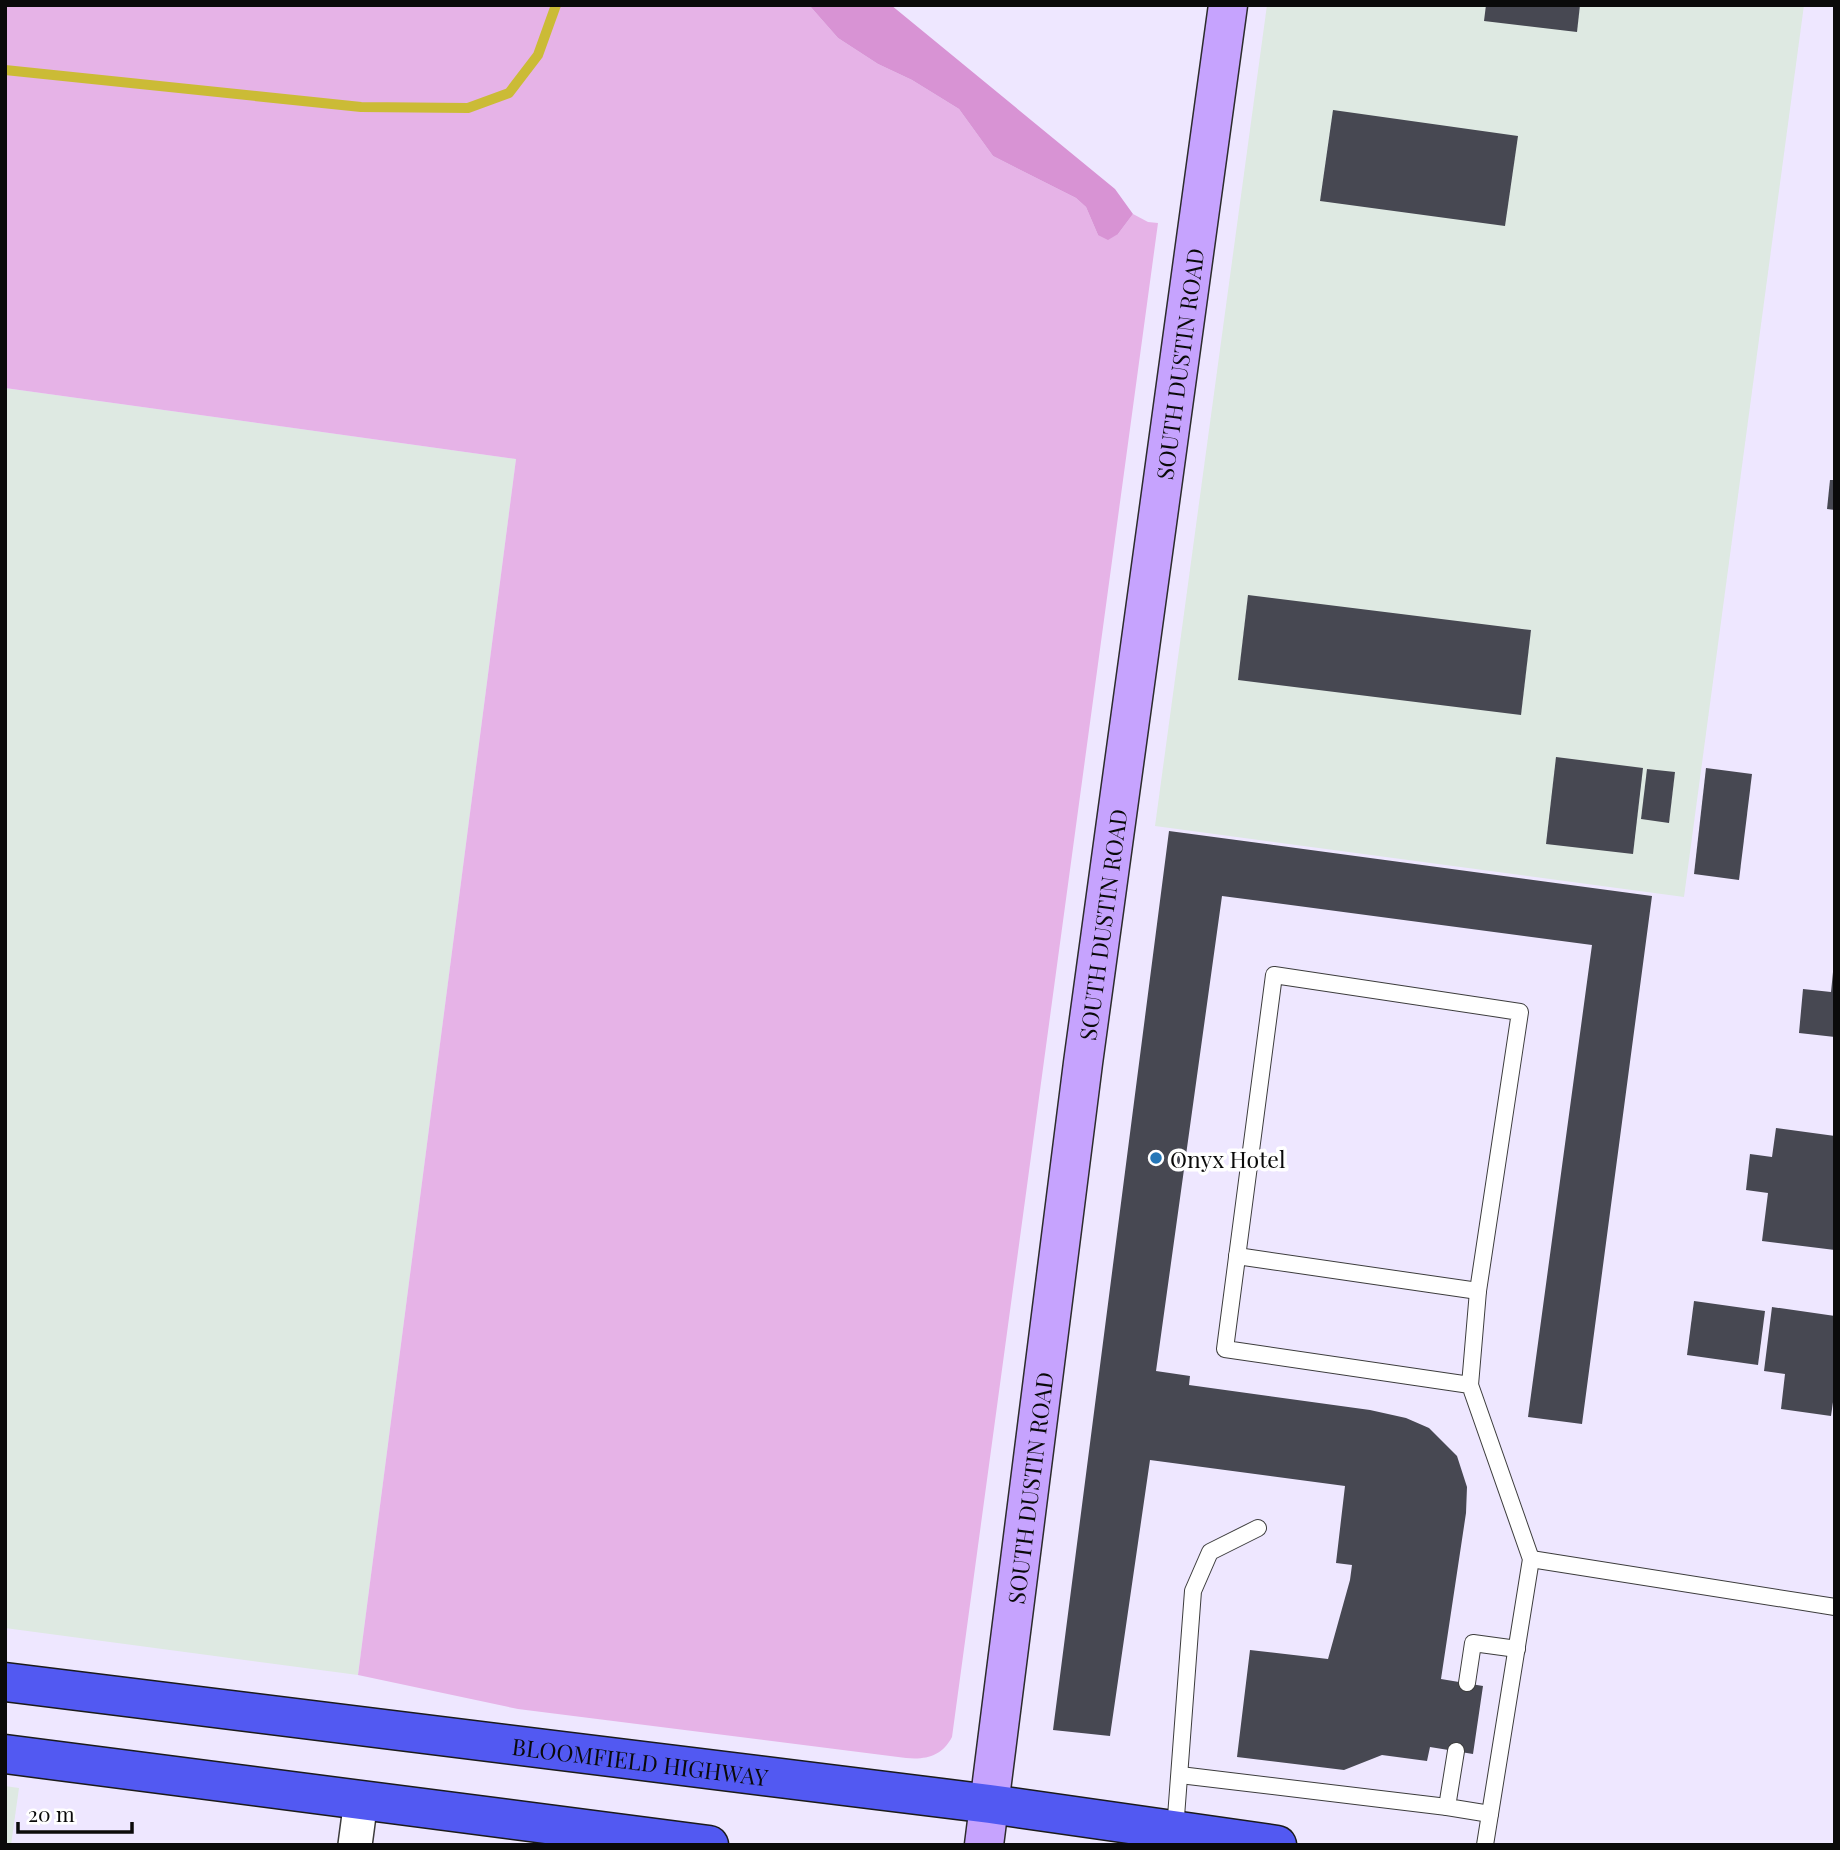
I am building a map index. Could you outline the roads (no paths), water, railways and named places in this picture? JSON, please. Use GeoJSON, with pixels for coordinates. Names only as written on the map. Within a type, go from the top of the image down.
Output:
{"type":"FeatureCollection","features":[{"type":"Feature","properties":{"kind":"highway","name":"BLOOMFIELD HIGHWAY"},"geometry":{"type":"LineString","coordinates":[[5,1682],[990,1804],[1277,1845]]}},
{"type":"Feature","properties":{"kind":"highway"},"geometry":{"type":"LineString","coordinates":[[5,1754],[709,1845]]}},
{"type":"Feature","properties":{"kind":"street","name":"SOUTH DUSTIN ROAD"},"geometry":{"type":"LineString","coordinates":[[984,1845],[1083,1063],[1228,5]]}},
{"type":"Feature","properties":{"kind":"street"},"geometry":{"type":"LineString","coordinates":[[355,1845],[361,1800]]}},
{"type":"Feature","properties":{"kind":"lane"},"geometry":{"type":"LineString","coordinates":[[1470,1385],[1225,1349],[1274,975],[1520,1012],[1478,1291],[1470,1385],[1531,1559],[1485,1845]]}},
{"type":"Feature","properties":{"kind":"lane"},"geometry":{"type":"LineString","coordinates":[[1237,1256],[1478,1291]]}},
{"type":"Feature","properties":{"kind":"lane"},"geometry":{"type":"LineString","coordinates":[[1175,1830],[1193,1591],[1210,1552],[1258,1528]]}},
{"type":"Feature","properties":{"kind":"lane"},"geometry":{"type":"LineString","coordinates":[[1531,1559],[1835,1607]]}},
{"type":"Feature","properties":{"kind":"lane"},"geometry":{"type":"LineString","coordinates":[[1467,1683],[1474,1643],[1517,1649]]}},
{"type":"Feature","properties":{"kind":"lane"},"geometry":{"type":"LineString","coordinates":[[1447,1807],[1456,1751]]}},
{"type":"Feature","properties":{"kind":"lane"},"geometry":{"type":"LineString","coordinates":[[1180,1775],[1490,1814]]}},
{"type":"Feature","properties":{"kind":"waterway"},"geometry":{"type":"LineString","coordinates":[[5,70],[361,107],[468,108],[509,93],[538,55],[556,5]]}},
{"type":"Feature","properties":{"kind":"place","name":"Onyx Hotel"},"geometry":{"type":"Point","coordinates":[1156,1158]}}]}
